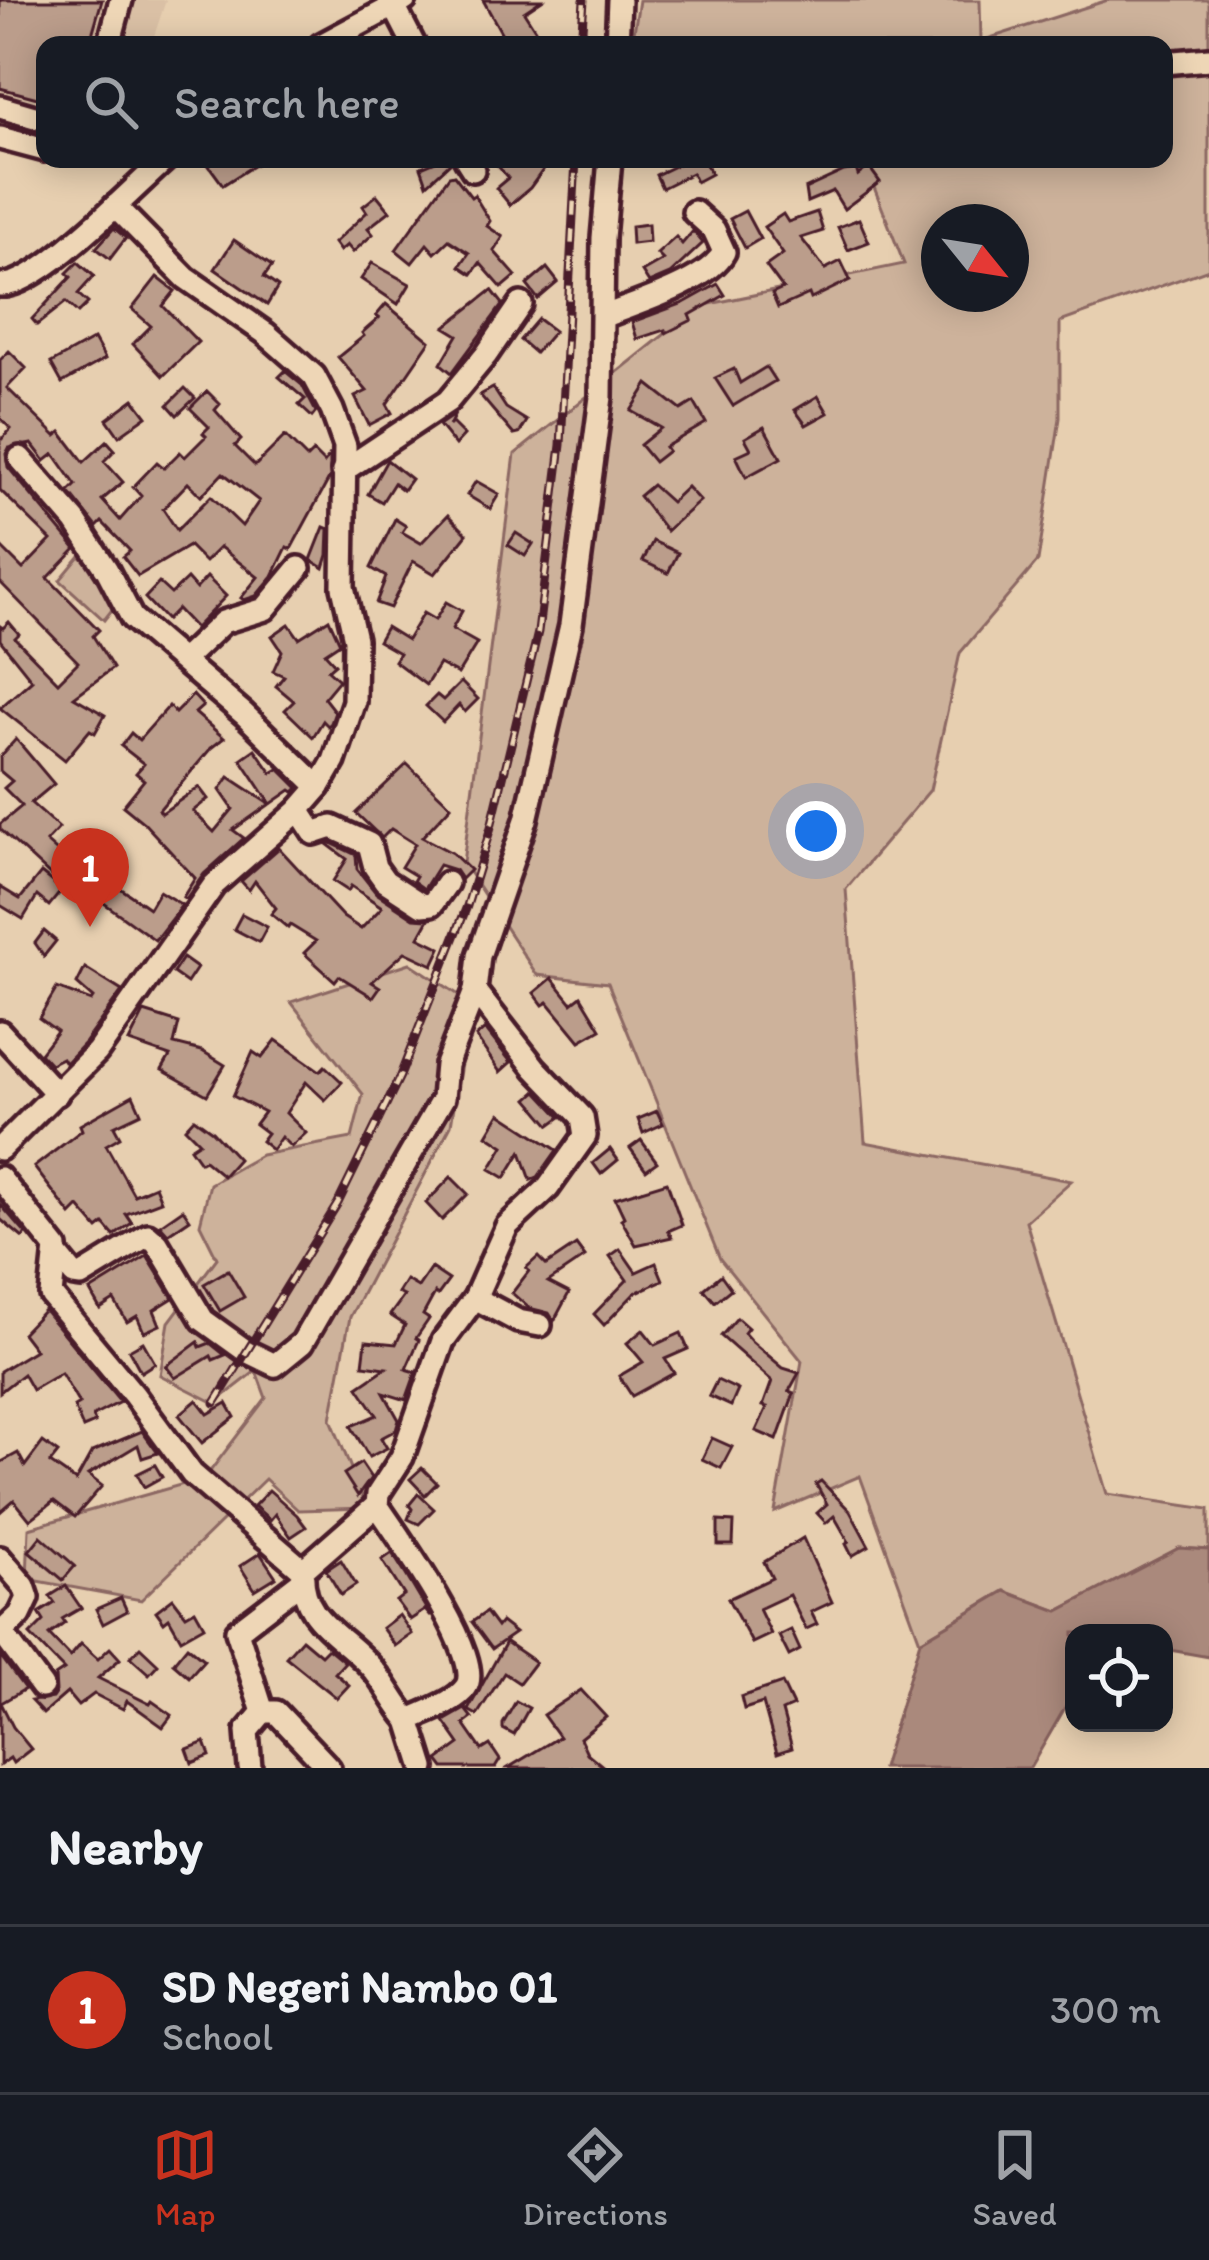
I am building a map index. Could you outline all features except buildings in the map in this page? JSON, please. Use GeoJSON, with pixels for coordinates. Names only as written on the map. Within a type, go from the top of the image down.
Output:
{"type":"FeatureCollection","features":[{"type":"Feature","properties":{"kind":"street"},"geometry":{"type":"LineString","coordinates":[[111,36],[121,0]]}},
{"type":"Feature","properties":{"kind":"street"},"geometry":{"type":"LineString","coordinates":[[617,36],[619,0]]}},
{"type":"Feature","properties":{"kind":"street"},"geometry":{"type":"LineString","coordinates":[[338,36],[399,3],[411,36]]}},
{"type":"Feature","properties":{"kind":"street"},"geometry":{"type":"LineString","coordinates":[[1173,62],[1209,59]]}},
{"type":"Feature","properties":{"kind":"street"},"geometry":{"type":"LineString","coordinates":[[0,107],[36,117]]}},
{"type":"Feature","properties":{"kind":"street"},"geometry":{"type":"LineString","coordinates":[[0,138],[36,148]]}},
{"type":"Feature","properties":{"kind":"street"},"geometry":{"type":"LineString","coordinates":[[0,285],[16,284],[47,264],[156,168]]}},
{"type":"Feature","properties":{"kind":"street"},"geometry":{"type":"LineString","coordinates":[[0,1178],[74,1275],[81,1276],[142,1236],[153,1238],[202,1320],[275,1365],[302,1343],[443,1098],[446,1064],[475,992],[479,956],[526,820],[571,625],[602,398],[603,238],[609,168]]}},
{"type":"Feature","properties":{"kind":"street"},"geometry":{"type":"LineString","coordinates":[[0,1149],[97,1052],[214,885],[319,787],[334,761],[354,700],[355,640],[344,587],[344,446],[338,425],[314,376],[265,333],[186,278],[115,206]]}},
{"type":"Feature","properties":{"kind":"street"},"geometry":{"type":"LineString","coordinates":[[605,316],[686,282],[717,263],[724,252],[722,243],[694,212]]}},
{"type":"Feature","properties":{"kind":"street"},"geometry":{"type":"LineString","coordinates":[[343,471],[448,400],[521,304]]}},
{"type":"Feature","properties":{"kind":"street"},"geometry":{"type":"LineString","coordinates":[[20,458],[76,521],[132,618],[319,787]]}},
{"type":"Feature","properties":{"kind":"street"},"geometry":{"type":"LineString","coordinates":[[183,660],[223,622],[266,609],[299,568]]}},
{"type":"Feature","properties":{"kind":"street"},"geometry":{"type":"LineString","coordinates":[[299,810],[314,833],[332,827],[369,844],[385,881],[422,905],[433,904],[447,883]]}},
{"type":"Feature","properties":{"kind":"street"},"geometry":{"type":"LineString","coordinates":[[409,1720],[465,1689],[470,1672],[442,1606],[377,1504],[378,1494],[402,1457],[443,1341],[475,1298],[507,1226],[548,1188],[582,1144],[586,1126],[475,992]]}},
{"type":"Feature","properties":{"kind":"street"},"geometry":{"type":"LineString","coordinates":[[0,1032],[58,1094]]}},
{"type":"Feature","properties":{"kind":"street"},"geometry":{"type":"LineString","coordinates":[[56,1253],[51,1295],[192,1474],[303,1575],[318,1622],[376,1672],[409,1720],[424,1768]]}},
{"type":"Feature","properties":{"kind":"street"},"geometry":{"type":"LineString","coordinates":[[475,1298],[513,1318],[540,1325]]}},
{"type":"Feature","properties":{"kind":"street"},"geometry":{"type":"LineString","coordinates":[[263,1712],[237,1631],[377,1504]]}},
{"type":"Feature","properties":{"kind":"street"},"geometry":{"type":"LineString","coordinates":[[0,1558],[28,1598],[20,1616],[1,1630],[43,1687]]}},
{"type":"Feature","properties":{"kind":"street"},"geometry":{"type":"LineString","coordinates":[[250,1768],[247,1731],[263,1712],[276,1712],[329,1768]]}},
{"type":"Feature","properties":{"kind":"shaded area"},"geometry":{"type":"Polygon","coordinates":[[[0,0],[166,0],[154,36],[36,36],[36,145],[0,135],[0,0]]]}},
{"type":"Feature","properties":{"kind":"shaded area"},"geometry":{"type":"Polygon","coordinates":[[[639,0],[980,0],[981,36],[633,36],[639,0]]]}},
{"type":"Feature","properties":{"kind":"shaded area"},"geometry":{"type":"Polygon","coordinates":[[[1108,0],[1209,0],[1209,269],[1060,322],[1060,418],[1038,561],[960,653],[930,790],[846,889],[865,1142],[1071,1181],[1026,1221],[1107,1494],[1209,1509],[1209,1550],[1179,1548],[1058,1611],[1004,1591],[920,1641],[860,1476],[775,1512],[802,1361],[720,1259],[608,983],[537,975],[463,863],[515,454],[700,306],[904,264],[867,168],[1173,168],[1173,36],[996,36],[1108,0]]]}},
{"type":"Feature","properties":{"kind":"shaded area"},"geometry":{"type":"Polygon","coordinates":[[[80,556],[122,597],[104,620],[60,580],[80,556]]]}},
{"type":"Feature","properties":{"kind":"shaded area"},"geometry":{"type":"Polygon","coordinates":[[[410,963],[471,1003],[451,1125],[350,1317],[331,1419],[367,1508],[298,1510],[265,1479],[141,1600],[27,1579],[29,1528],[205,1478],[266,1398],[256,1371],[215,1403],[160,1375],[169,1322],[217,1258],[200,1224],[210,1184],[261,1155],[352,1138],[363,1094],[291,1002],[410,963]]]}},
{"type":"Feature","properties":{"kind":"shaded area"},"geometry":{"type":"Polygon","coordinates":[[[1179,1548],[1209,1550],[1209,1657],[1173,1651],[1173,1624],[1065,1624],[1065,1708],[1030,1768],[882,1768],[920,1641],[1005,1591],[1058,1611],[1179,1548]]]}},
{"type":"Feature","properties":{"kind":"railway"},"geometry":{"type":"LineString","coordinates":[[582,36],[584,0]]}},
{"type":"Feature","properties":{"kind":"railway"},"geometry":{"type":"LineString","coordinates":[[215,1403],[338,1203],[400,1076],[467,906],[491,827],[538,632],[561,445],[576,168]]}},
{"type":"Feature","properties":{"kind":"place","name":"SD Negeri Nambo 01"},"geometry":{"type":"Point","coordinates":[90,927]}}]}
